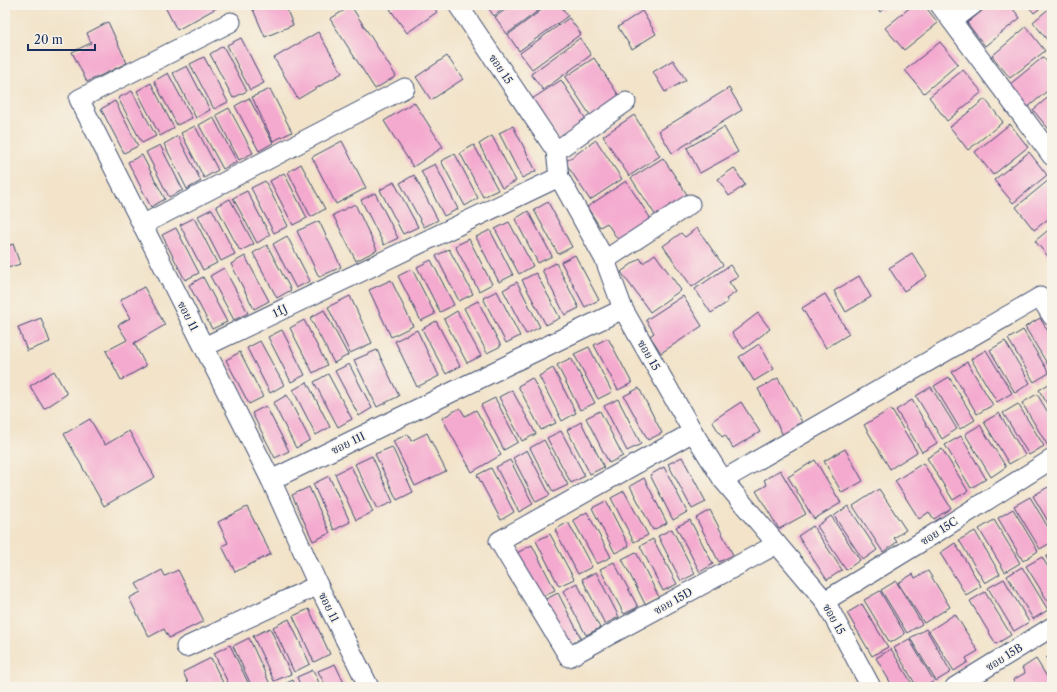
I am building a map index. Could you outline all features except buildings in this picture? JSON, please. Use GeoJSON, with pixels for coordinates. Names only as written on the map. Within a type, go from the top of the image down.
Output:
{"type":"FeatureCollection","features":[{"type":"Feature","properties":{"kind":"street","name":"ซอย 15"},"geometry":{"type":"LineString","coordinates":[[458,5],[556,151],[559,177],[605,260],[623,309],[693,432],[723,480],[825,601],[871,687]]}},
{"type":"Feature","properties":{"kind":"street"},"geometry":{"type":"LineString","coordinates":[[940,5],[1052,156]]}},
{"type":"Feature","properties":{"kind":"street"},"geometry":{"type":"LineString","coordinates":[[952,21],[973,5]]}},
{"type":"Feature","properties":{"kind":"street","name":"ซอย 11"},"geometry":{"type":"LineString","coordinates":[[231,22],[79,99],[271,480],[318,585],[369,687]]}},
{"type":"Feature","properties":{"kind":"street"},"geometry":{"type":"LineString","coordinates":[[142,225],[405,88]]}},
{"type":"Feature","properties":{"kind":"street"},"geometry":{"type":"LineString","coordinates":[[556,151],[626,102]]}},
{"type":"Feature","properties":{"kind":"street","name":"11๋J"},"geometry":{"type":"LineString","coordinates":[[204,347],[559,177]]}},
{"type":"Feature","properties":{"kind":"street"},"geometry":{"type":"LineString","coordinates":[[605,260],[690,204]]}},
{"type":"Feature","properties":{"kind":"street"},"geometry":{"type":"LineString","coordinates":[[723,480],[1040,297],[1052,316]]}},
{"type":"Feature","properties":{"kind":"street","name":"ซอย 11I"},"geometry":{"type":"LineString","coordinates":[[271,480],[623,309]]}},
{"type":"Feature","properties":{"kind":"street","name":"ซอย 15D"},"geometry":{"type":"LineString","coordinates":[[693,432],[499,541],[568,658],[777,544]]}},
{"type":"Feature","properties":{"kind":"street","name":"ซอย 15C"},"geometry":{"type":"LineString","coordinates":[[825,601],[1052,459]]}},
{"type":"Feature","properties":{"kind":"street"},"geometry":{"type":"LineString","coordinates":[[186,647],[318,585]]}},
{"type":"Feature","properties":{"kind":"street","name":"ซอย 15B"},"geometry":{"type":"LineString","coordinates":[[956,687],[1052,627]]}}]}
